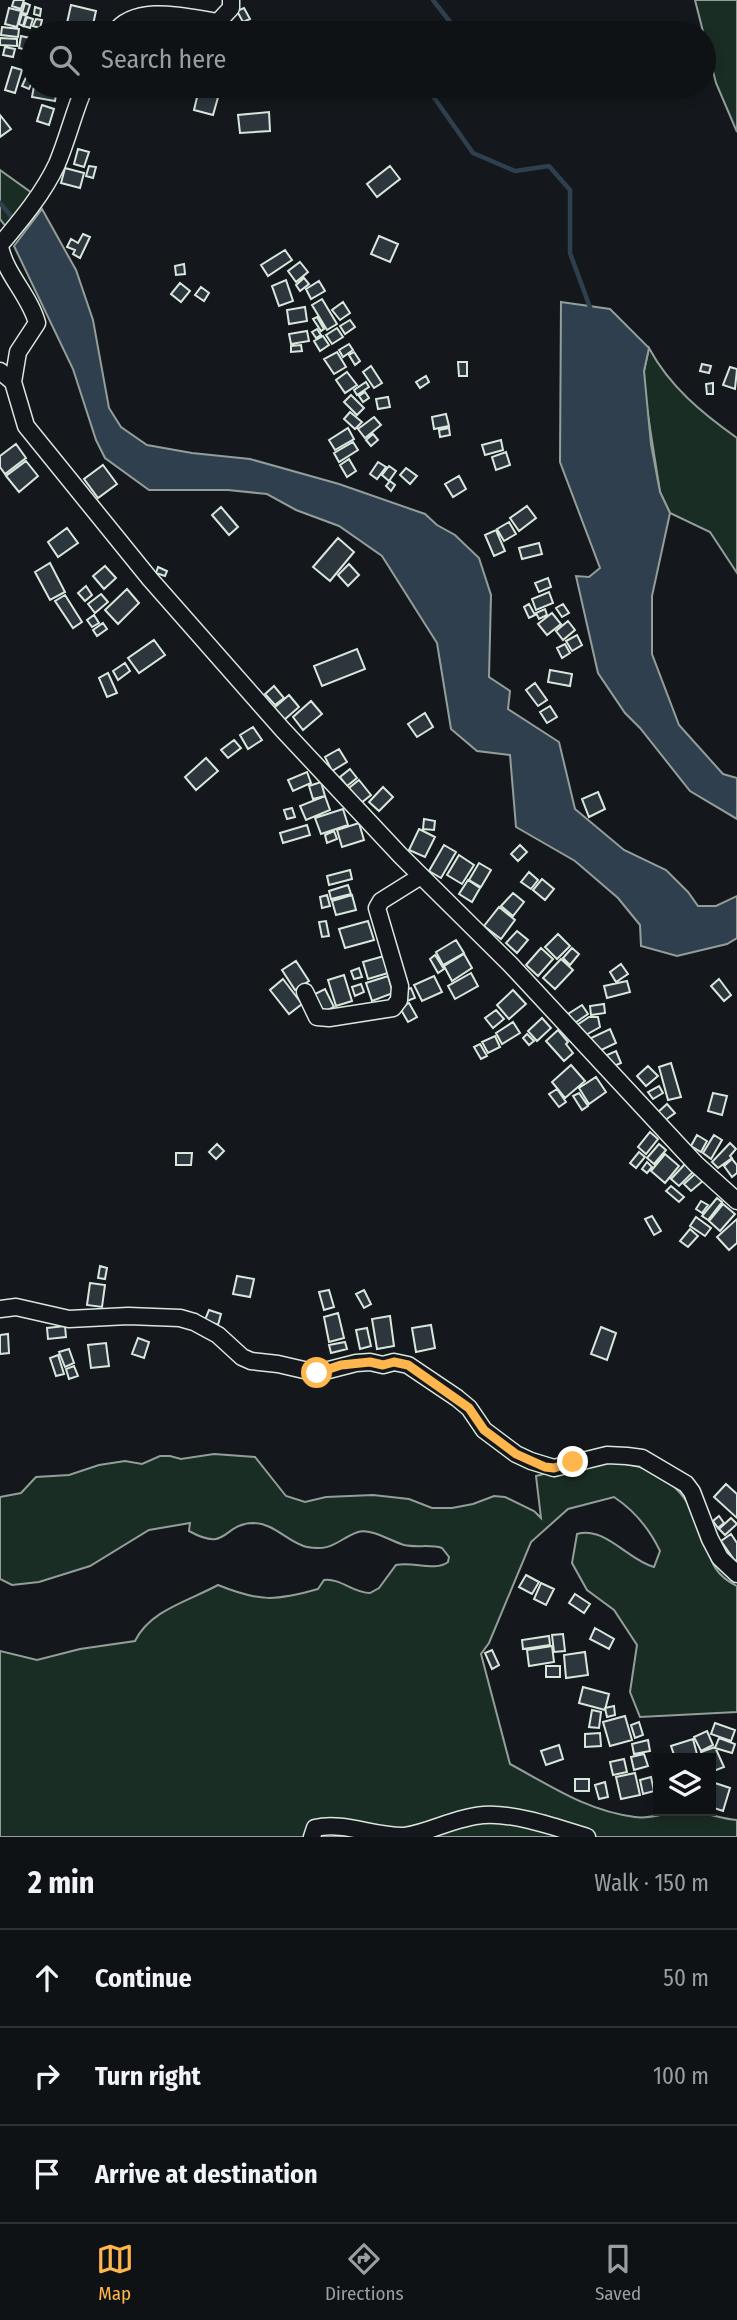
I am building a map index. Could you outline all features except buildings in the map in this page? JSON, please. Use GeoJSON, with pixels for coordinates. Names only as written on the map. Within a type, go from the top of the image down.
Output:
{"type":"FeatureCollection","features":[{"type":"Feature","properties":{"kind":"street"},"geometry":{"type":"LineString","coordinates":[[219,21],[231,8],[231,0]]}},
{"type":"Feature","properties":{"kind":"street"},"geometry":{"type":"LineString","coordinates":[[125,21],[132,17],[166,15],[211,21]]}},
{"type":"Feature","properties":{"kind":"street"},"geometry":{"type":"LineString","coordinates":[[81,98],[55,167],[33,205],[0,246],[2,257],[33,309],[37,323],[18,352],[13,382],[26,426],[150,579],[326,778],[510,964],[696,1164],[737,1201]]}},
{"type":"Feature","properties":{"kind":"street"},"geometry":{"type":"LineString","coordinates":[[0,371],[13,382]]}},
{"type":"Feature","properties":{"kind":"street"},"geometry":{"type":"LineString","coordinates":[[305,992],[317,1017],[329,1018],[393,1008],[399,1000],[400,985],[377,908],[381,901],[421,876]]}},
{"type":"Feature","properties":{"kind":"street"},"geometry":{"type":"LineString","coordinates":[[0,1309],[16,1307],[69,1319],[128,1316],[180,1318],[218,1335],[242,1357],[251,1361],[317,1373],[341,1365],[370,1362],[408,1365],[469,1408],[484,1430],[494,1438],[531,1461],[554,1468],[607,1455],[627,1455],[642,1458],[686,1485],[692,1492],[720,1558],[737,1574]]}},
{"type":"Feature","properties":{"kind":"street"},"geometry":{"type":"LineString","coordinates":[[312,1837],[315,1828],[327,1825],[373,1836],[405,1836],[483,1814],[529,1820],[587,1837]]}},
{"type":"Feature","properties":{"kind":"green space"},"geometry":{"type":"Polygon","coordinates":[[[695,0],[737,0],[737,132],[716,83],[716,21],[700,21],[695,0]]]}},
{"type":"Feature","properties":{"kind":"green space"},"geometry":{"type":"Polygon","coordinates":[[[0,170],[32,193],[7,228],[0,219],[0,170]]]}},
{"type":"Feature","properties":{"kind":"green space"},"geometry":{"type":"Polygon","coordinates":[[[649,348],[677,387],[711,419],[737,438],[737,573],[710,532],[670,513],[660,492],[645,396],[644,371],[649,348]]]}},
{"type":"Feature","properties":{"kind":"green space"},"geometry":{"type":"Polygon","coordinates":[[[214,1454],[255,1457],[286,1496],[305,1502],[326,1497],[373,1495],[409,1499],[432,1508],[452,1508],[494,1496],[505,1497],[534,1511],[541,1518],[536,1476],[575,1465],[607,1462],[641,1467],[656,1473],[680,1493],[699,1525],[715,1568],[737,1586],[737,1712],[640,1717],[630,1692],[637,1645],[614,1610],[587,1590],[572,1563],[577,1534],[587,1533],[607,1539],[654,1567],[660,1551],[656,1543],[635,1514],[614,1497],[568,1509],[531,1542],[489,1643],[481,1654],[510,1764],[585,1803],[618,1814],[641,1818],[715,1816],[737,1820],[737,1837],[0,1837],[0,1651],[37,1660],[80,1649],[135,1641],[150,1621],[160,1614],[218,1585],[268,1598],[318,1589],[324,1580],[330,1580],[370,1593],[379,1588],[396,1565],[437,1566],[448,1562],[449,1557],[442,1548],[404,1545],[363,1531],[329,1546],[316,1548],[300,1545],[261,1524],[243,1525],[224,1536],[211,1539],[189,1531],[190,1523],[149,1530],[90,1566],[39,1582],[12,1585],[0,1579],[0,1497],[21,1493],[36,1477],[69,1475],[99,1465],[125,1461],[142,1464],[160,1456],[181,1459],[214,1454]]]}},
{"type":"Feature","properties":{"kind":"water"},"geometry":{"type":"Polygon","coordinates":[[[42,209],[76,270],[93,320],[109,408],[121,427],[147,445],[250,459],[339,484],[425,514],[437,525],[455,535],[479,558],[491,595],[489,677],[510,691],[508,709],[559,742],[575,809],[624,850],[666,870],[698,906],[716,906],[737,896],[737,938],[727,944],[677,956],[641,946],[640,925],[618,898],[575,861],[516,827],[510,755],[477,751],[451,729],[437,643],[382,556],[339,526],[296,510],[267,494],[228,490],[149,490],[105,458],[96,440],[73,369],[14,246],[42,209]]]}},
{"type":"Feature","properties":{"kind":"water"},"geometry":{"type":"Polygon","coordinates":[[[561,302],[610,309],[649,348],[644,371],[651,444],[660,492],[670,513],[652,596],[652,654],[679,725],[723,774],[737,778],[737,819],[690,791],[625,713],[598,673],[576,576],[589,577],[600,568],[560,462],[561,302]]]}},
{"type":"Feature","properties":{"kind":"waterway"},"geometry":{"type":"LineString","coordinates":[[433,0],[449,21]]}},
{"type":"Feature","properties":{"kind":"waterway"},"geometry":{"type":"LineString","coordinates":[[434,98],[473,153],[515,171],[549,166],[570,190],[570,253],[591,310]]}},
{"type":"Feature","properties":{"kind":"waterway"},"geometry":{"type":"LineString","coordinates":[[0,203],[15,221]]}},
{"type":"Feature","properties":{"kind":"route"},"geometry":{"type":"LineString","coordinates":[[317,1373],[341,1365],[370,1362],[408,1365],[457,1398],[469,1408],[484,1430],[516,1454],[545,1467],[554,1468],[573,1462]]}}]}
